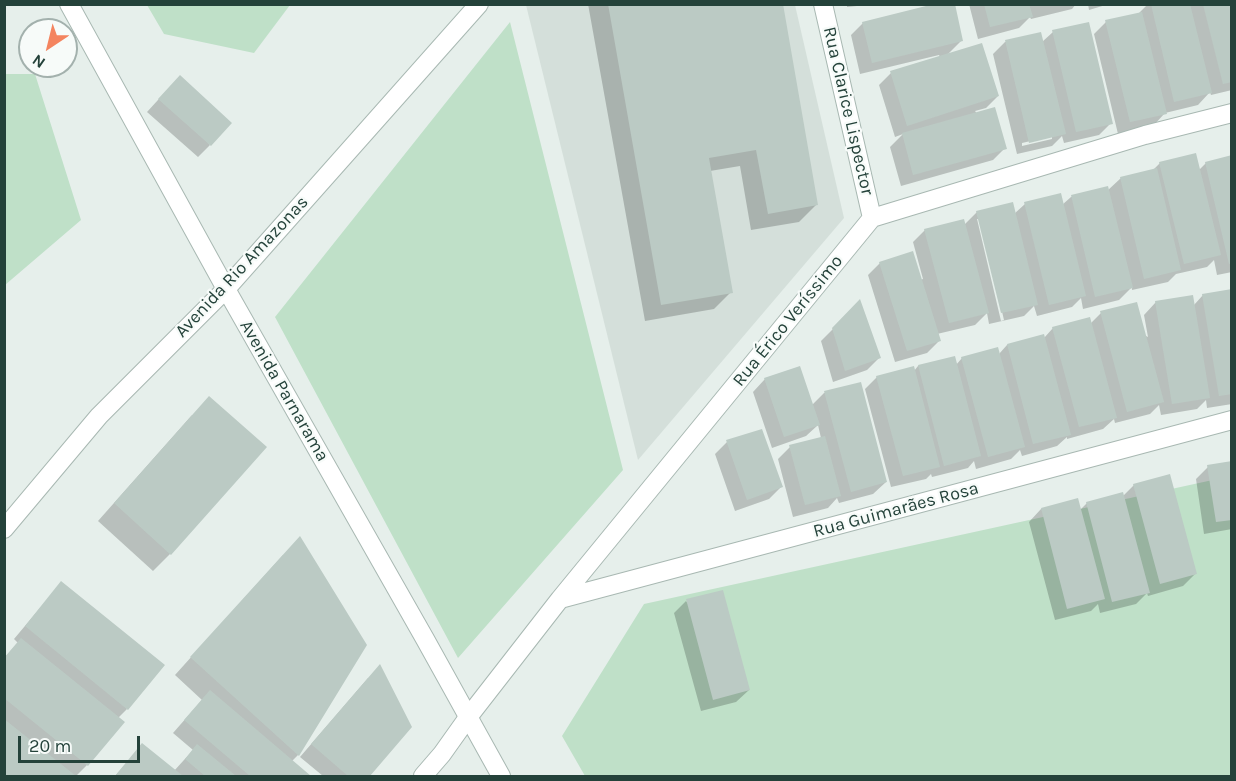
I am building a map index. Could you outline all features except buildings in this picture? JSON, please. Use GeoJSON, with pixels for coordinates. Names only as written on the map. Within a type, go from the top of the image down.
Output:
{"type":"FeatureCollection","features":[{"type":"Feature","properties":{"kind":"street","name":"Avenida Parnarama"},"geometry":{"type":"LineString","coordinates":[[69,4],[226,288],[469,716],[501,777]]}},
{"type":"Feature","properties":{"kind":"street","name":"Avenida Rio Amazonas"},"geometry":{"type":"LineString","coordinates":[[4,529],[99,416],[226,288],[479,4]]}},
{"type":"Feature","properties":{"kind":"street","name":"Rua Clarice Lispector"},"geometry":{"type":"LineString","coordinates":[[823,4],[872,218]]}},
{"type":"Feature","properties":{"kind":"street"},"geometry":{"type":"LineString","coordinates":[[872,218],[1145,135],[1232,113]]}},
{"type":"Feature","properties":{"kind":"street","name":"Rua Érico Veríssimo"},"geometry":{"type":"LineString","coordinates":[[423,777],[560,599],[872,218]]}},
{"type":"Feature","properties":{"kind":"street","name":"Rua Guimarães Rosa"},"geometry":{"type":"LineString","coordinates":[[560,599],[1232,420]]}},
{"type":"Feature","properties":{"kind":"shaded area"},"geometry":{"type":"Polygon","coordinates":[[[526,5],[795,5],[844,218],[638,460],[526,5]]]}},
{"type":"Feature","properties":{"kind":"green space"},"geometry":{"type":"Polygon","coordinates":[[[147,5],[290,5],[254,53],[164,34],[147,5]]]}},
{"type":"Feature","properties":{"kind":"green space"},"geometry":{"type":"Polygon","coordinates":[[[510,22],[623,470],[458,658],[275,317],[510,22]]]}},
{"type":"Feature","properties":{"kind":"green space"},"geometry":{"type":"Polygon","coordinates":[[[5,74],[18,74],[18,78],[36,78],[81,220],[5,285],[5,74]]]}},
{"type":"Feature","properties":{"kind":"green space"},"geometry":{"type":"Polygon","coordinates":[[[1231,476],[1231,776],[585,776],[562,736],[644,604],[1231,476]]]}}]}
